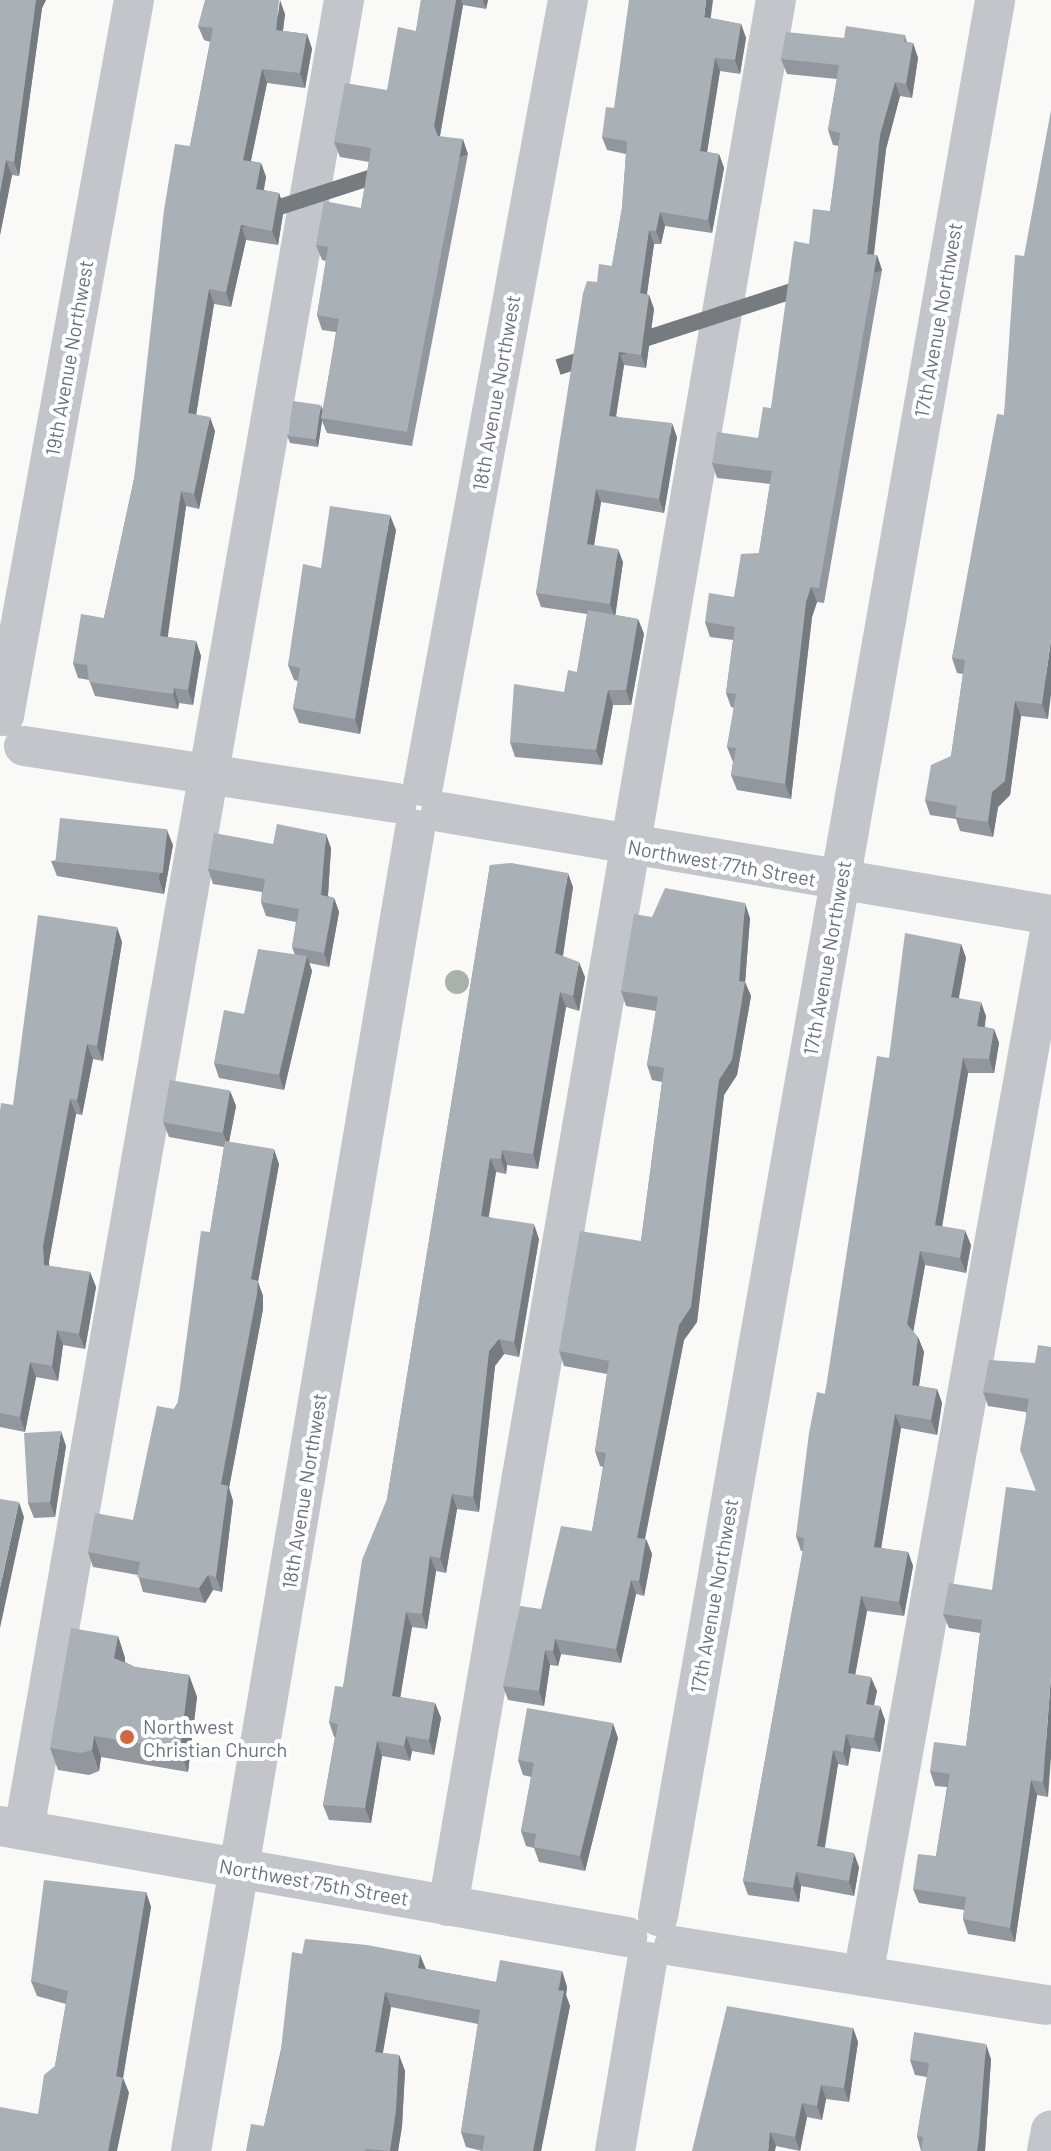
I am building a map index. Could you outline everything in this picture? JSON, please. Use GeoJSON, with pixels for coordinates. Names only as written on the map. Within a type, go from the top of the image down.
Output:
{"type":"FeatureCollection","features":[{"type":"Feature","properties":{"kind":"street","name":"19th Avenue Northwest"},"geometry":{"type":"LineString","coordinates":[[7,736],[134,0]]}},
{"type":"Feature","properties":{"kind":"street"},"geometry":{"type":"LineString","coordinates":[[12,1828],[208,774],[344,0]]}},
{"type":"Feature","properties":{"kind":"street","name":"18th Avenue Northwest"},"geometry":{"type":"LineString","coordinates":[[191,2151],[419,808],[568,0]]}},
{"type":"Feature","properties":{"kind":"street"},"geometry":{"type":"LineString","coordinates":[[448,1906],[776,0]]}},
{"type":"Feature","properties":{"kind":"street","name":"17th Avenue Northwest"},"geometry":{"type":"LineString","coordinates":[[615,2151],[995,0]]}},
{"type":"Feature","properties":{"kind":"street","name":"Northwest 77th Street"},"geometry":{"type":"LineString","coordinates":[[7,736],[840,884],[1051,915]]}},
{"type":"Feature","properties":{"kind":"street"},"geometry":{"type":"LineString","coordinates":[[863,1976],[1051,926]]}},
{"type":"Feature","properties":{"kind":"street","name":"Northwest 75th Street"},"geometry":{"type":"LineString","coordinates":[[12,1828],[1049,2008]]}},
{"type":"Feature","properties":{"kind":"street"},"geometry":{"type":"LineString","coordinates":[[1047,2151],[1051,2130]]}},
{"type":"Feature","properties":{"kind":"building"},"geometry":{"type":"Polygon","coordinates":[[[0,0],[36,0],[14,162],[6,160],[0,193],[0,0]]]}},
{"type":"Feature","properties":{"kind":"building"},"geometry":{"type":"Polygon","coordinates":[[[205,0],[279,0],[276,30],[307,34],[300,73],[262,69],[243,160],[261,163],[256,189],[279,193],[272,231],[241,225],[226,292],[209,289],[188,413],[210,417],[194,494],[181,491],[160,636],[196,641],[188,690],[174,688],[173,694],[89,682],[87,665],[73,663],[81,614],[104,618],[134,479],[164,210],[175,144],[190,146],[213,28],[198,26],[205,0]]]}},
{"type":"Feature","properties":{"kind":"building"},"geometry":{"type":"Polygon","coordinates":[[[421,0],[456,0],[434,126],[438,136],[463,139],[407,432],[321,418],[339,319],[317,315],[328,247],[316,245],[324,201],[361,208],[371,148],[334,142],[345,83],[387,90],[398,27],[416,31],[421,0]]]}},
{"type":"Feature","properties":{"kind":"building"},"geometry":{"type":"Polygon","coordinates":[[[629,0],[706,0],[704,17],[741,24],[735,60],[715,58],[700,151],[719,154],[708,220],[660,212],[656,231],[649,230],[640,293],[649,295],[641,355],[619,352],[609,416],[672,423],[659,499],[596,489],[587,544],[618,549],[610,604],[536,593],[583,293],[587,281],[597,282],[599,264],[612,266],[622,208],[627,141],[602,137],[606,107],[614,108],[629,0]]]}},
{"type":"Feature","properties":{"kind":"building"},"geometry":{"type":"Polygon","coordinates":[[[846,26],[905,35],[904,42],[913,43],[906,84],[895,82],[880,135],[867,254],[877,255],[819,588],[811,587],[806,602],[785,784],[731,775],[736,748],[727,747],[736,694],[726,693],[735,627],[705,622],[709,593],[734,597],[741,554],[759,553],[772,471],[712,463],[717,432],[758,438],[763,407],[771,408],[794,241],[809,244],[813,209],[830,211],[840,133],[828,130],[839,65],[781,59],[786,32],[844,38],[846,26]]]}},
{"type":"Feature","properties":{"kind":"building"},"geometry":{"type":"Polygon","coordinates":[[[1051,110],[1051,640],[1042,704],[1015,701],[1005,781],[992,792],[988,822],[955,817],[957,806],[925,800],[931,765],[951,756],[965,660],[952,658],[997,414],[1004,415],[1015,255],[1024,256],[1051,110]]]}},
{"type":"Feature","properties":{"kind":"building"},"geometry":{"type":"Polygon","coordinates":[[[293,401],[321,405],[316,440],[288,436],[293,401]]]}},
{"type":"Feature","properties":{"kind":"building"},"geometry":{"type":"Polygon","coordinates":[[[330,506],[390,515],[355,719],[293,708],[300,668],[288,665],[303,564],[321,568],[330,506]]]}},
{"type":"Feature","properties":{"kind":"building"},"geometry":{"type":"Polygon","coordinates":[[[588,610],[638,619],[626,690],[608,690],[596,750],[510,742],[514,684],[564,692],[568,670],[577,672],[588,610]]]}},
{"type":"Feature","properties":{"kind":"building"},"geometry":{"type":"Polygon","coordinates":[[[60,818],[167,829],[163,873],[55,862],[60,818]]]}},
{"type":"Feature","properties":{"kind":"building"},"geometry":{"type":"Polygon","coordinates":[[[277,824],[326,834],[321,895],[334,898],[324,953],[292,947],[299,909],[261,902],[265,879],[208,869],[214,833],[273,844],[277,824]]]}},
{"type":"Feature","properties":{"kind":"building"},"geometry":{"type":"Polygon","coordinates":[[[511,863],[568,873],[555,953],[579,962],[573,996],[560,992],[533,1154],[502,1150],[501,1159],[490,1158],[481,1216],[534,1224],[514,1342],[499,1339],[489,1351],[473,1497],[452,1494],[440,1558],[430,1556],[422,1614],[406,1612],[392,1696],[435,1703],[429,1740],[406,1736],[404,1746],[377,1741],[365,1808],[323,1805],[338,1724],[329,1722],[335,1686],[343,1687],[362,1560],[387,1499],[490,865],[511,863]]]}},
{"type":"Feature","properties":{"kind":"building"},"geometry":{"type":"Polygon","coordinates":[[[665,888],[745,903],[739,981],[745,982],[732,1060],[719,1080],[691,1307],[679,1325],[637,1538],[646,1539],[639,1581],[631,1580],[616,1649],[555,1639],[553,1651],[545,1650],[539,1691],[503,1686],[520,1606],[541,1609],[561,1526],[592,1531],[606,1453],[595,1451],[609,1361],[559,1351],[580,1231],[641,1241],[664,1068],[647,1065],[658,997],[621,991],[634,914],[652,917],[665,888]]]}},
{"type":"Feature","properties":{"kind":"building"},"geometry":{"type":"Polygon","coordinates":[[[38,915],[117,927],[97,1046],[87,1044],[77,1100],[70,1099],[43,1246],[44,1265],[90,1272],[79,1334],[57,1330],[52,1366],[30,1362],[20,1417],[0,1413],[0,1111],[1,1103],[13,1105],[38,915]]]}},
{"type":"Feature","properties":{"kind":"building"},"geometry":{"type":"Polygon","coordinates":[[[905,933],[961,944],[951,997],[981,1002],[977,1026],[994,1029],[989,1059],[963,1058],[935,1225],[965,1230],[960,1258],[920,1251],[907,1324],[918,1337],[912,1385],[937,1389],[931,1420],[895,1414],[874,1547],[908,1552],[899,1602],[861,1596],[848,1673],[871,1677],[866,1704],[880,1706],[874,1738],[846,1734],[843,1752],[833,1750],[817,1846],[854,1853],[849,1881],[796,1872],[793,1888],[743,1881],[803,1549],[804,1538],[796,1536],[809,1433],[817,1392],[825,1394],[877,1056],[889,1058],[905,933]]]}},
{"type":"Feature","properties":{"kind":"building"},"geometry":{"type":"Polygon","coordinates":[[[258,949],[307,956],[279,1075],[214,1063],[224,1010],[244,1014],[258,949]]]}},
{"type":"Feature","properties":{"kind":"building"},"geometry":{"type":"Polygon","coordinates":[[[170,1080],[230,1091],[223,1133],[163,1122],[170,1080]]]}},
{"type":"Feature","properties":{"kind":"building"},"geometry":{"type":"Polygon","coordinates":[[[225,1141],[274,1149],[251,1279],[258,1281],[257,1294],[221,1484],[228,1486],[216,1577],[208,1575],[199,1588],[137,1577],[140,1562],[88,1552],[95,1513],[133,1520],[157,1406],[174,1409],[178,1402],[201,1231],[210,1232],[225,1141]]]}},
{"type":"Feature","properties":{"kind":"building"},"geometry":{"type":"Polygon","coordinates":[[[1038,1345],[1051,1347],[1051,1676],[1043,1782],[1031,1780],[1010,1928],[963,1919],[966,1897],[913,1889],[918,1854],[936,1856],[950,1774],[930,1771],[934,1742],[966,1746],[982,1620],[943,1614],[949,1583],[992,1590],[1006,1487],[1036,1491],[1020,1450],[1029,1399],[983,1392],[989,1360],[1035,1363],[1038,1345]]]}},
{"type":"Feature","properties":{"kind":"building"},"geometry":{"type":"Polygon","coordinates":[[[61,1431],[50,1502],[28,1503],[24,1433],[61,1431]]]}},
{"type":"Feature","properties":{"kind":"building"},"geometry":{"type":"Polygon","coordinates":[[[0,1499],[19,1502],[0,1588],[0,1499]]]}},
{"type":"Feature","properties":{"kind":"building","name":"Northwest Christian Church"},"geometry":{"type":"Polygon","coordinates":[[[71,1628],[118,1636],[114,1658],[135,1667],[189,1675],[180,1750],[94,1736],[92,1750],[81,1753],[50,1748],[71,1628]]]}},
{"type":"Feature","properties":{"kind":"building"},"geometry":{"type":"Polygon","coordinates":[[[527,1708],[613,1723],[580,1856],[534,1847],[536,1834],[521,1831],[534,1763],[518,1760],[527,1708]]]}},
{"type":"Feature","properties":{"kind":"building"},"geometry":{"type":"Polygon","coordinates":[[[44,1880],[146,1892],[116,2076],[123,2078],[108,2151],[0,2151],[0,2107],[38,2114],[44,2075],[55,2066],[68,1991],[31,1981],[44,1880]]]}},
{"type":"Feature","properties":{"kind":"building"},"geometry":{"type":"Polygon","coordinates":[[[305,1939],[367,1945],[420,1955],[418,1968],[496,1982],[500,1960],[562,1971],[558,1990],[564,1991],[533,2151],[482,2151],[485,2136],[461,2132],[480,2010],[385,1992],[375,2052],[399,2055],[390,2151],[246,2151],[251,2124],[264,2126],[280,2058],[292,1952],[302,1954],[305,1939]]]}},
{"type":"Feature","properties":{"kind":"building"},"geometry":{"type":"Polygon","coordinates":[[[727,2006],[853,2028],[844,2088],[821,2085],[817,2106],[802,2103],[795,2137],[770,2132],[768,2151],[692,2151],[727,2006]]]}},
{"type":"Feature","properties":{"kind":"building"},"geometry":{"type":"Polygon","coordinates":[[[914,2032],[986,2044],[977,2151],[921,2151],[923,2137],[917,2136],[929,2063],[910,2060],[914,2032]]]}},
{"type":"Feature","properties":{"kind":"place","name":"Northwest Christian Church"},"geometry":{"type":"Point","coordinates":[127,1737]}}]}
